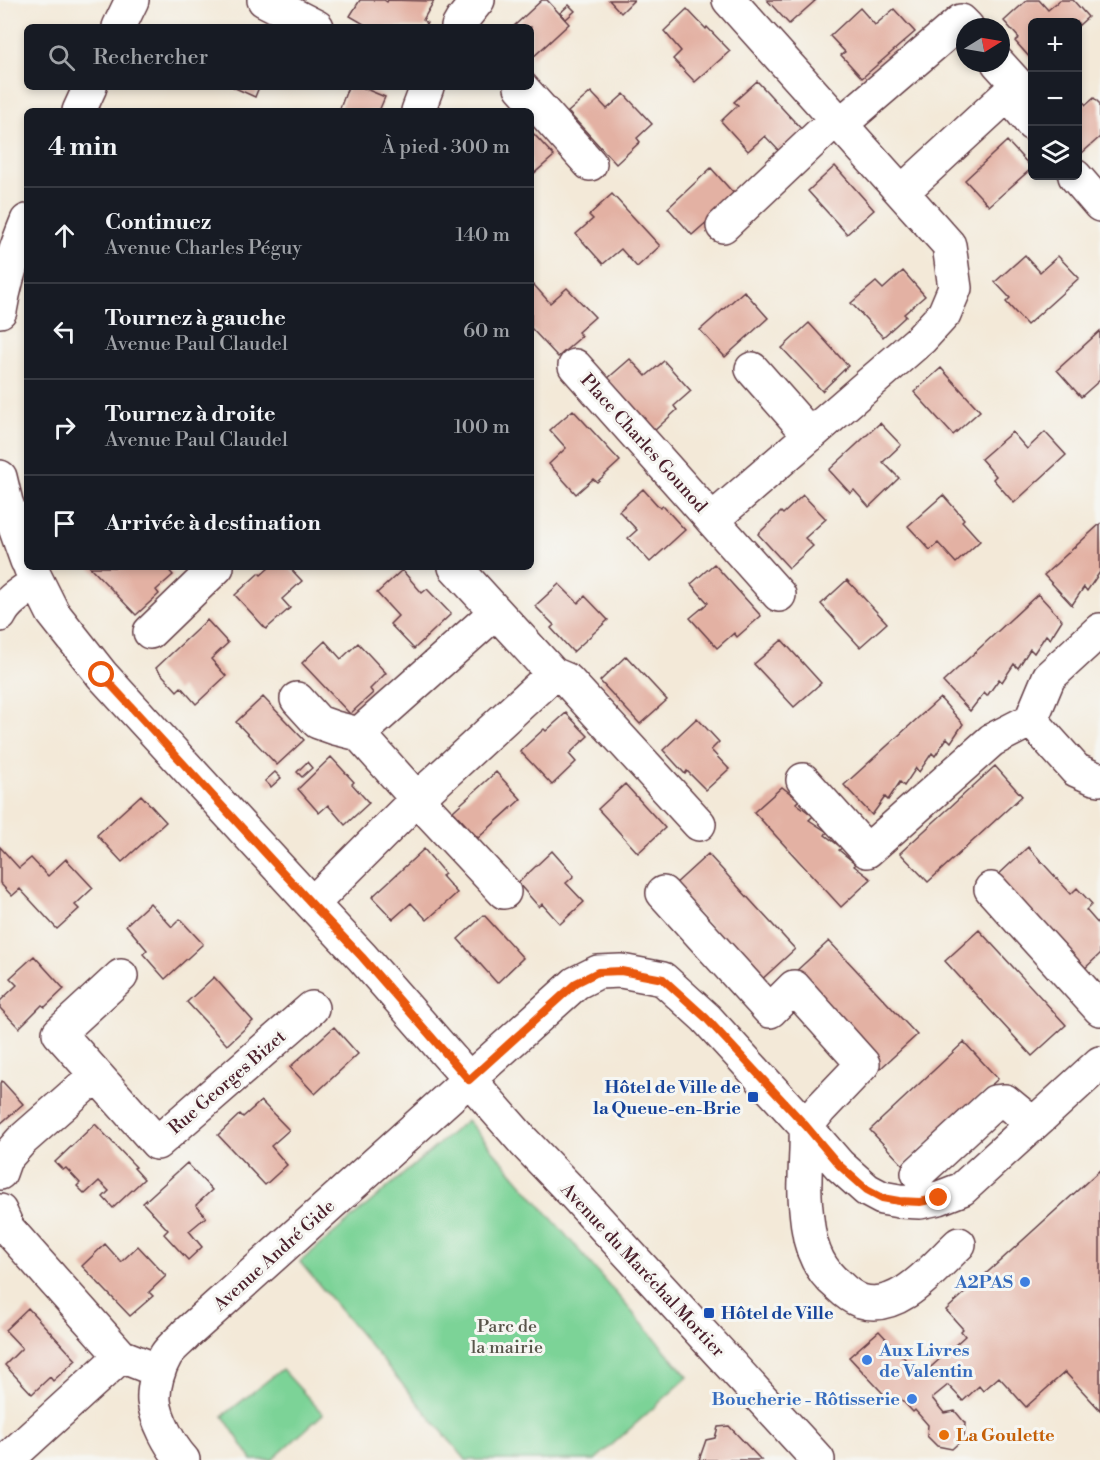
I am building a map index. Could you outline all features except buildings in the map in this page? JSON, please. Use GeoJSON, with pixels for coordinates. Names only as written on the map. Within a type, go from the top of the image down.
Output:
{"type":"FeatureCollection","features":[{"type":"Feature","properties":{"kind":"street"},"geometry":{"type":"LineString","coordinates":[[120,24],[132,0]]}},
{"type":"Feature","properties":{"kind":"street"},"geometry":{"type":"LineString","coordinates":[[264,0],[311,24]]}},
{"type":"Feature","properties":{"kind":"street","name":"Place Charles Gounod"},"geometry":{"type":"LineString","coordinates":[[712,520],[921,339],[944,314],[955,288],[949,245],[729,0]]}},
{"type":"Feature","properties":{"kind":"street"},"geometry":{"type":"LineString","coordinates":[[723,226],[957,16]]}},
{"type":"Feature","properties":{"kind":"street"},"geometry":{"type":"LineString","coordinates":[[902,192],[1018,85],[1006,72]]}},
{"type":"Feature","properties":{"kind":"street"},"geometry":{"type":"LineString","coordinates":[[80,108],[89,90]]}},
{"type":"Feature","properties":{"kind":"street"},"geometry":{"type":"LineString","coordinates":[[419,108],[426,90]]}},
{"type":"Feature","properties":{"kind":"street"},"geometry":{"type":"LineString","coordinates":[[524,90],[590,164]]}},
{"type":"Feature","properties":{"kind":"street"},"geometry":{"type":"LineString","coordinates":[[1008,94],[1028,119]]}},
{"type":"Feature","properties":{"kind":"street"},"geometry":{"type":"LineString","coordinates":[[1078,180],[1100,205]]}},
{"type":"Feature","properties":{"kind":"street"},"geometry":{"type":"LineString","coordinates":[[0,311],[4,290],[24,228]]}},
{"type":"Feature","properties":{"kind":"street","name":"Place Charles Gounod"},"geometry":{"type":"LineString","coordinates":[[575,366],[779,595]]}},
{"type":"Feature","properties":{"kind":"street"},"geometry":{"type":"LineString","coordinates":[[752,369],[810,435]]}},
{"type":"Feature","properties":{"kind":"street","name":"Avenue du Maréchal Mortier"},"geometry":{"type":"LineString","coordinates":[[0,477],[6,502],[24,551]]}},
{"type":"Feature","properties":{"kind":"street"},"geometry":{"type":"LineString","coordinates":[[0,615],[14,599],[31,570]]}},
{"type":"Feature","properties":{"kind":"street","name":"Avenue du Maréchal Mortier"},"geometry":{"type":"LineString","coordinates":[[31,570],[53,613],[102,675],[362,957],[540,1160],[574,1194],[818,1460]]}},
{"type":"Feature","properties":{"kind":"street"},"geometry":{"type":"LineString","coordinates":[[150,632],[215,570]]}},
{"type":"Feature","properties":{"kind":"street"},"geometry":{"type":"LineString","coordinates":[[458,570],[553,674],[567,680],[699,824]]}},
{"type":"Feature","properties":{"kind":"street"},"geometry":{"type":"LineString","coordinates":[[359,734],[496,612]]}},
{"type":"Feature","properties":{"kind":"street"},"geometry":{"type":"LineString","coordinates":[[803,780],[867,851],[992,740],[1031,720],[1049,677],[1100,630]]}},
{"type":"Feature","properties":{"kind":"street"},"geometry":{"type":"LineString","coordinates":[[312,904],[417,799],[553,674]]}},
{"type":"Feature","properties":{"kind":"street"},"geometry":{"type":"LineString","coordinates":[[297,699],[318,722],[334,729],[359,734],[504,892]]}},
{"type":"Feature","properties":{"kind":"street"},"geometry":{"type":"LineString","coordinates":[[1031,720],[1076,770],[1100,779]]}},
{"type":"Feature","properties":{"kind":"street"},"geometry":{"type":"LineString","coordinates":[[991,889],[1100,1009]]}},
{"type":"Feature","properties":{"kind":"street"},"geometry":{"type":"LineString","coordinates":[[663,893],[770,1011],[794,987],[863,1064],[806,1126],[805,1201],[808,1229],[812,1249],[826,1276],[862,1302],[896,1299],[910,1291],[959,1244]]}},
{"type":"Feature","properties":{"kind":"street","name":"Avenue André Gide"},"geometry":{"type":"LineString","coordinates":[[183,1460],[165,1434],[154,1400],[159,1371],[167,1354],[186,1334],[576,983],[598,972],[621,971],[663,979],[706,1018],[839,1165],[867,1190],[882,1198],[920,1202],[962,1189],[1100,1063]]}},
{"type":"Feature","properties":{"kind":"street","name":"Rue Georges Bizet"},"geometry":{"type":"LineString","coordinates":[[121,976],[59,1033],[157,1143],[312,1008]]}},
{"type":"Feature","properties":{"kind":"street"},"geometry":{"type":"LineString","coordinates":[[0,1173],[5,1159],[21,1141],[96,1075]]}},
{"type":"Feature","properties":{"kind":"street"},"geometry":{"type":"LineString","coordinates":[[918,1173],[995,1102],[1005,1101],[1033,1124]]}},
{"type":"Feature","properties":{"kind":"street"},"geometry":{"type":"LineString","coordinates":[[0,1211],[8,1229],[121,1356],[159,1371]]}},
{"type":"Feature","properties":{"kind":"street"},"geometry":{"type":"LineString","coordinates":[[7,1460],[121,1356]]}},
{"type":"Feature","properties":{"kind":"green space","name":"Parc de la mairie"},"geometry":{"type":"Polygon","coordinates":[[[467,1120],[688,1377],[595,1460],[466,1460],[300,1262],[467,1120]]]}},
{"type":"Feature","properties":{"kind":"green space"},"geometry":{"type":"Polygon","coordinates":[[[282,1369],[323,1414],[272,1460],[252,1460],[223,1416],[282,1369]]]}},
{"type":"Feature","properties":{"kind":"place","name":"Hôtel de Ville de la Queue-en-Brie"},"geometry":{"type":"Point","coordinates":[753,1097]}},
{"type":"Feature","properties":{"kind":"place","name":"A2PAS"},"geometry":{"type":"Point","coordinates":[1025,1282]}},
{"type":"Feature","properties":{"kind":"place","name":"Hôtel de Ville"},"geometry":{"type":"Point","coordinates":[709,1313]}},
{"type":"Feature","properties":{"kind":"place","name":"Aux Livres de Valentin"},"geometry":{"type":"Point","coordinates":[867,1360]}},
{"type":"Feature","properties":{"kind":"place","name":"Boucherie - Rôtisserie"},"geometry":{"type":"Point","coordinates":[912,1399]}},
{"type":"Feature","properties":{"kind":"place","name":"La Goulette"},"geometry":{"type":"Point","coordinates":[944,1435]}},
{"type":"Feature","properties":{"kind":"route"},"geometry":{"type":"LineString","coordinates":[[102,675],[362,957],[469,1080],[576,983],[598,972],[621,971],[663,979],[706,1018],[839,1165],[867,1190],[882,1198],[899,1201],[920,1202],[939,1198]]}}]}
